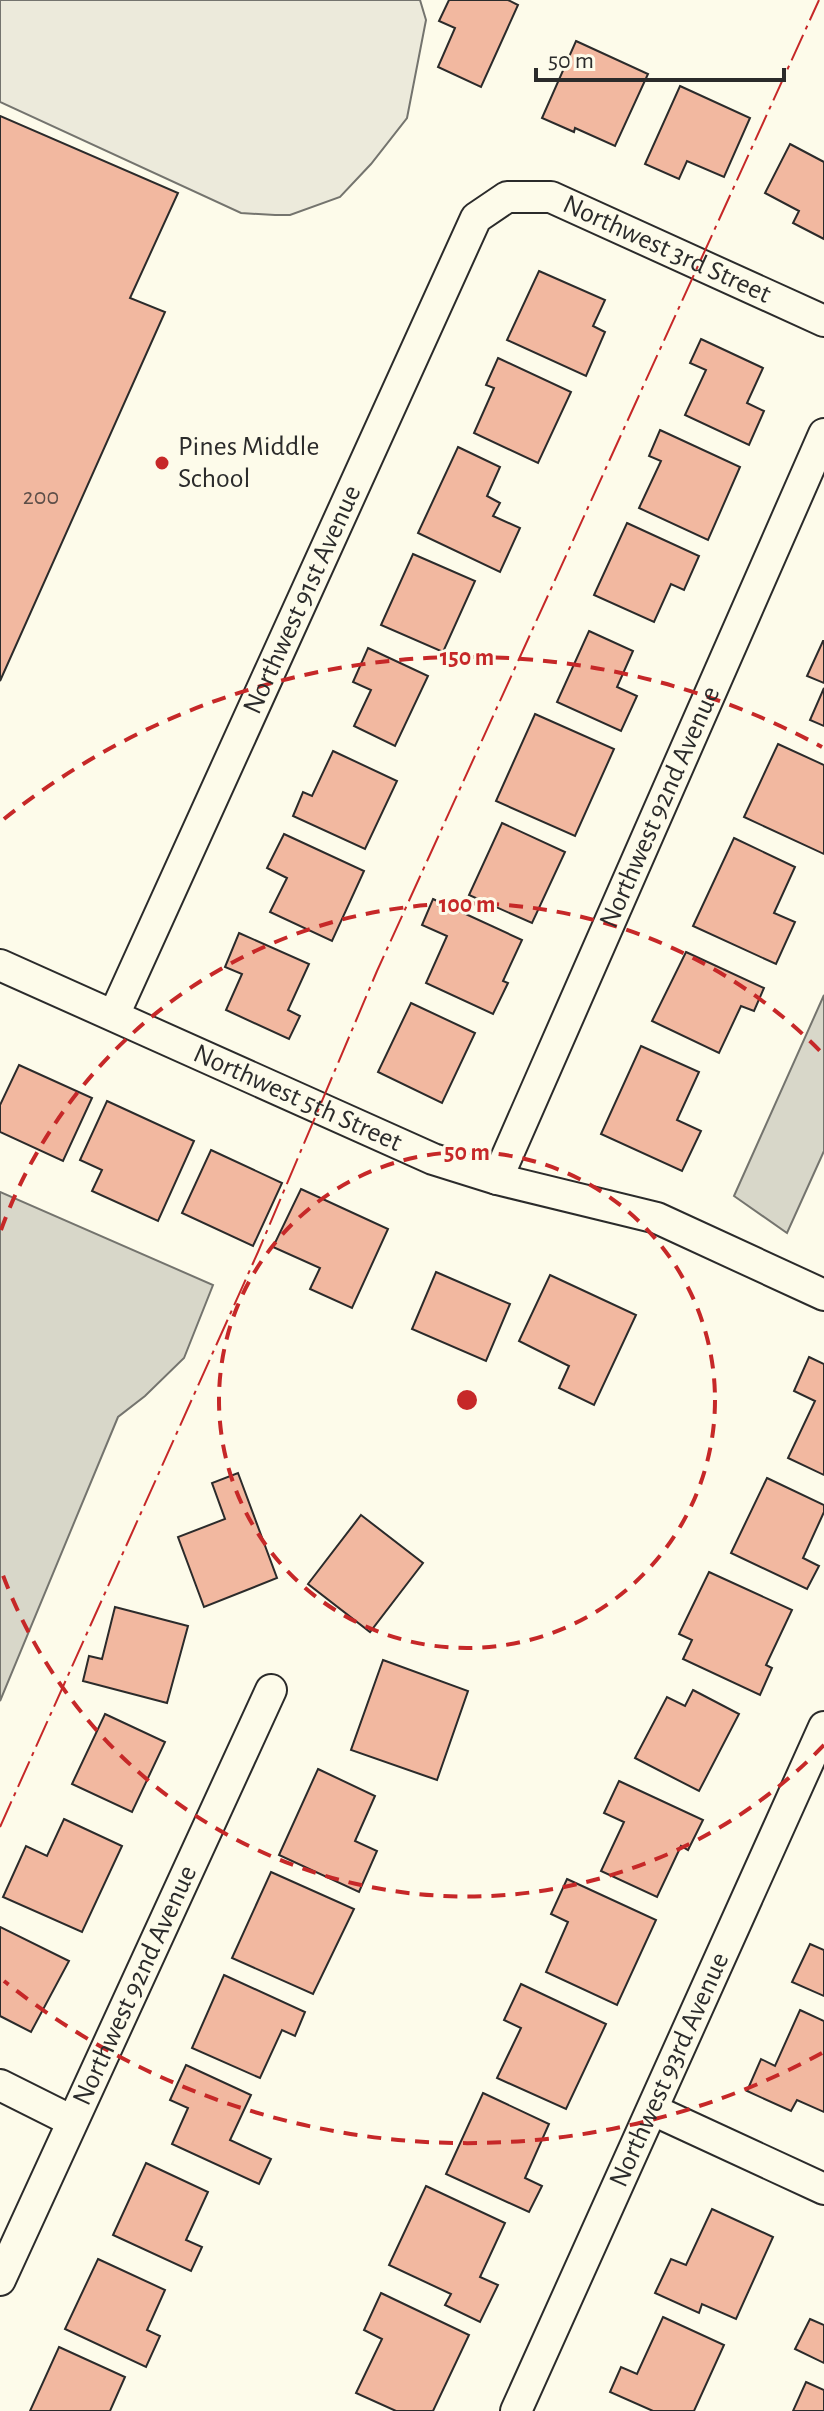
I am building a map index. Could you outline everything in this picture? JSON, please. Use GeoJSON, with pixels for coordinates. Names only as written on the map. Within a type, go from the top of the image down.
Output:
{"type":"FeatureCollection","features":[{"type":"Feature","properties":{"kind":"street","name":"Northwest 3rd Street"},"geometry":{"type":"LineString","coordinates":[[507,197],[551,197],[824,321]]}},
{"type":"Feature","properties":{"kind":"street","name":"Northwest 91st Avenue"},"geometry":{"type":"LineString","coordinates":[[114,1015],[476,218],[507,197]]}},
{"type":"Feature","properties":{"kind":"street","name":"Northwest 92nd Avenue"},"geometry":{"type":"LineString","coordinates":[[497,1179],[824,434]]}},
{"type":"Feature","properties":{"kind":"street","name":"Northwest 5th Street"},"geometry":{"type":"LineString","coordinates":[[0,965],[433,1159],[497,1179],[657,1218],[824,1295]]}},
{"type":"Feature","properties":{"kind":"street","name":"Northwest 92nd Avenue"},"geometry":{"type":"LineString","coordinates":[[0,2280],[271,1690]]}},
{"type":"Feature","properties":{"kind":"street","name":"Northwest 93rd Avenue"},"geometry":{"type":"LineString","coordinates":[[516,2411],[824,1727]]}},
{"type":"Feature","properties":{"kind":"street"},"geometry":{"type":"LineString","coordinates":[[0,2085],[72,2121]]}},
{"type":"Feature","properties":{"kind":"street"},"geometry":{"type":"LineString","coordinates":[[653,2110],[824,2189]]}},
{"type":"Feature","properties":{"kind":"shaded area"},"geometry":{"type":"Polygon","coordinates":[[[0,0],[420,0],[426,20],[407,118],[340,197],[290,215],[275,215],[241,213],[0,102],[0,0]]]}},
{"type":"Feature","properties":{"kind":"shaded area"},"geometry":{"type":"Polygon","coordinates":[[[824,995],[824,1151],[787,1233],[734,1196],[824,995]]]}},
{"type":"Feature","properties":{"kind":"shaded area"},"geometry":{"type":"Polygon","coordinates":[[[0,1192],[213,1285],[184,1358],[118,1417],[0,1701],[0,1192]]]}},
{"type":"Feature","properties":{"kind":"building"},"geometry":{"type":"Polygon","coordinates":[[[449,0],[508,0],[518,5],[481,87],[438,67],[455,28],[439,21],[449,0]]]}},
{"type":"Feature","properties":{"kind":"building"},"geometry":{"type":"Polygon","coordinates":[[[576,41],[648,74],[615,146],[575,128],[574,132],[542,118],[576,41]]]}},
{"type":"Feature","properties":{"kind":"building"},"geometry":{"type":"Polygon","coordinates":[[[680,86],[750,118],[724,177],[687,161],[679,179],[645,164],[680,86]]]}},
{"type":"Feature","properties":{"kind":"building","name":"Pines Middle School"},"geometry":{"type":"Polygon","coordinates":[[[0,116],[178,193],[130,298],[165,312],[0,681],[0,116]]]}},
{"type":"Feature","properties":{"kind":"building"},"geometry":{"type":"Polygon","coordinates":[[[790,144],[824,162],[824,239],[793,223],[799,211],[765,193],[790,144]]]}},
{"type":"Feature","properties":{"kind":"building"},"geometry":{"type":"Polygon","coordinates":[[[539,271],[605,300],[593,326],[605,332],[586,376],[507,340],[539,271]]]}},
{"type":"Feature","properties":{"kind":"building"},"geometry":{"type":"Polygon","coordinates":[[[701,339],[763,368],[747,403],[764,411],[749,445],[685,415],[706,370],[690,363],[701,339]]]}},
{"type":"Feature","properties":{"kind":"building"},"geometry":{"type":"Polygon","coordinates":[[[498,358],[571,392],[538,463],[474,433],[494,388],[486,385],[498,358]]]}},
{"type":"Feature","properties":{"kind":"building"},"geometry":{"type":"Polygon","coordinates":[[[660,430],[740,467],[708,540],[639,508],[661,461],[649,456],[660,430]]]}},
{"type":"Feature","properties":{"kind":"building"},"geometry":{"type":"Polygon","coordinates":[[[458,447],[500,467],[487,496],[500,503],[493,516],[520,528],[500,572],[418,533],[458,447]]]}},
{"type":"Feature","properties":{"kind":"building"},"geometry":{"type":"Polygon","coordinates":[[[627,523],[699,556],[684,590],[671,584],[654,622],[594,595],[627,523]]]}},
{"type":"Feature","properties":{"kind":"building"},"geometry":{"type":"Polygon","coordinates":[[[413,554],[475,581],[443,652],[381,625],[413,554]]]}},
{"type":"Feature","properties":{"kind":"building"},"geometry":{"type":"Polygon","coordinates":[[[589,631],[633,651],[617,687],[637,696],[621,731],[557,702],[589,631]]]}},
{"type":"Feature","properties":{"kind":"building"},"geometry":{"type":"Polygon","coordinates":[[[824,641],[824,683],[807,676],[824,641]]]}},
{"type":"Feature","properties":{"kind":"building"},"geometry":{"type":"Polygon","coordinates":[[[368,648],[428,676],[395,746],[354,726],[371,690],[353,682],[368,648]]]}},
{"type":"Feature","properties":{"kind":"building"},"geometry":{"type":"Polygon","coordinates":[[[824,688],[824,726],[810,720],[824,688]]]}},
{"type":"Feature","properties":{"kind":"building"},"geometry":{"type":"Polygon","coordinates":[[[535,714],[614,749],[575,836],[496,801],[535,714]]]}},
{"type":"Feature","properties":{"kind":"building"},"geometry":{"type":"Polygon","coordinates":[[[778,744],[824,765],[824,854],[744,817],[778,744]]]}},
{"type":"Feature","properties":{"kind":"building"},"geometry":{"type":"Polygon","coordinates":[[[333,751],[397,781],[365,849],[293,816],[303,792],[312,796],[333,751]]]}},
{"type":"Feature","properties":{"kind":"building"},"geometry":{"type":"Polygon","coordinates":[[[502,823],[565,852],[532,923],[469,895],[502,823]]]}},
{"type":"Feature","properties":{"kind":"building"},"geometry":{"type":"Polygon","coordinates":[[[284,834],[364,871],[332,941],[270,912],[287,878],[267,868],[284,834]]]}},
{"type":"Feature","properties":{"kind":"building"},"geometry":{"type":"Polygon","coordinates":[[[734,838],[795,867],[774,913],[795,922],[776,964],[693,926],[734,838]]]}},
{"type":"Feature","properties":{"kind":"building"},"geometry":{"type":"Polygon","coordinates":[[[433,899],[522,940],[503,981],[508,983],[493,1014],[426,983],[447,936],[422,925],[433,899]]]}},
{"type":"Feature","properties":{"kind":"building"},"geometry":{"type":"Polygon","coordinates":[[[239,933],[309,964],[288,1010],[300,1016],[289,1039],[226,1010],[242,974],[225,967],[239,933]]]}},
{"type":"Feature","properties":{"kind":"building"},"geometry":{"type":"Polygon","coordinates":[[[686,952],[764,988],[754,1011],[741,1006],[719,1053],[652,1021],[686,952]]]}},
{"type":"Feature","properties":{"kind":"building"},"geometry":{"type":"Polygon","coordinates":[[[411,1003],[475,1033],[442,1103],[378,1072],[411,1003]]]}},
{"type":"Feature","properties":{"kind":"building"},"geometry":{"type":"Polygon","coordinates":[[[641,1046],[699,1072],[677,1120],[701,1131],[682,1171],[601,1134],[641,1046]]]}},
{"type":"Feature","properties":{"kind":"building"},"geometry":{"type":"Polygon","coordinates":[[[19,1065],[92,1098],[63,1161],[0,1132],[0,1105],[19,1065]]]}},
{"type":"Feature","properties":{"kind":"building"},"geometry":{"type":"Polygon","coordinates":[[[107,1101],[194,1141],[158,1221],[92,1191],[102,1170],[80,1160],[107,1101]]]}},
{"type":"Feature","properties":{"kind":"building"},"geometry":{"type":"Polygon","coordinates":[[[211,1150],[282,1183],[253,1246],[182,1213],[211,1150]]]}},
{"type":"Feature","properties":{"kind":"building"},"geometry":{"type":"Polygon","coordinates":[[[301,1189],[388,1229],[352,1308],[310,1289],[320,1268],[273,1247],[301,1189]]]}},
{"type":"Feature","properties":{"kind":"building"},"geometry":{"type":"Polygon","coordinates":[[[436,1272],[510,1304],[486,1361],[412,1329],[436,1272]]]}},
{"type":"Feature","properties":{"kind":"building"},"geometry":{"type":"Polygon","coordinates":[[[550,1275],[636,1315],[594,1405],[559,1388],[569,1366],[519,1341],[550,1275]]]}},
{"type":"Feature","properties":{"kind":"building"},"geometry":{"type":"Polygon","coordinates":[[[809,1357],[824,1364],[824,1475],[788,1458],[815,1401],[794,1391],[809,1357]]]}},
{"type":"Feature","properties":{"kind":"building"},"geometry":{"type":"Polygon","coordinates":[[[238,1473],[277,1578],[204,1607],[178,1537],[225,1519],[212,1483],[238,1473]]]}},
{"type":"Feature","properties":{"kind":"building"},"geometry":{"type":"Polygon","coordinates":[[[767,1478],[824,1505],[824,1512],[803,1558],[819,1566],[807,1589],[731,1553],[767,1478]]]}},
{"type":"Feature","properties":{"kind":"building"},"geometry":{"type":"Polygon","coordinates":[[[361,1515],[423,1563],[370,1632],[308,1584],[361,1515]]]}},
{"type":"Feature","properties":{"kind":"building"},"geometry":{"type":"Polygon","coordinates":[[[709,1572],[792,1610],[766,1665],[772,1668],[760,1695],[683,1659],[692,1640],[679,1634],[709,1572]]]}},
{"type":"Feature","properties":{"kind":"building"},"geometry":{"type":"Polygon","coordinates":[[[115,1607],[188,1626],[167,1703],[83,1681],[89,1656],[102,1659],[115,1607]]]}},
{"type":"Feature","properties":{"kind":"building"},"geometry":{"type":"Polygon","coordinates":[[[383,1660],[468,1691],[437,1780],[351,1750],[383,1660]]]}},
{"type":"Feature","properties":{"kind":"building"},"geometry":{"type":"Polygon","coordinates":[[[693,1690],[739,1714],[699,1791],[635,1758],[667,1697],[685,1706],[693,1690]]]}},
{"type":"Feature","properties":{"kind":"building"},"geometry":{"type":"Polygon","coordinates":[[[105,1714],[165,1742],[132,1812],[72,1784],[105,1714]]]}},
{"type":"Feature","properties":{"kind":"building"},"geometry":{"type":"Polygon","coordinates":[[[318,1769],[375,1796],[355,1841],[377,1851],[359,1892],[279,1855],[318,1769]]]}},
{"type":"Feature","properties":{"kind":"building"},"geometry":{"type":"Polygon","coordinates":[[[619,1781],[703,1820],[688,1850],[681,1846],[657,1897],[601,1871],[624,1822],[604,1813],[619,1781]]]}},
{"type":"Feature","properties":{"kind":"building"},"geometry":{"type":"Polygon","coordinates":[[[64,1819],[122,1846],[82,1932],[3,1897],[26,1846],[47,1856],[64,1819]]]}},
{"type":"Feature","properties":{"kind":"building"},"geometry":{"type":"Polygon","coordinates":[[[271,1872],[354,1909],[313,1994],[232,1958],[271,1872]]]}},
{"type":"Feature","properties":{"kind":"building"},"geometry":{"type":"Polygon","coordinates":[[[567,1879],[656,1920],[617,2005],[546,1972],[568,1922],[551,1914],[567,1879]]]}},
{"type":"Feature","properties":{"kind":"building"},"geometry":{"type":"Polygon","coordinates":[[[0,1927],[69,1961],[31,2032],[0,2016],[0,1927]]]}},
{"type":"Feature","properties":{"kind":"building"},"geometry":{"type":"Polygon","coordinates":[[[810,1944],[824,1950],[824,1996],[792,1982],[810,1944]]]}},
{"type":"Feature","properties":{"kind":"building"},"geometry":{"type":"Polygon","coordinates":[[[224,1975],[305,2012],[295,2036],[282,2030],[260,2078],[192,2048],[224,1975]]]}},
{"type":"Feature","properties":{"kind":"building"},"geometry":{"type":"Polygon","coordinates":[[[521,1984],[606,2024],[566,2109],[497,2078],[521,2028],[504,2020],[521,1984]]]}},
{"type":"Feature","properties":{"kind":"building"},"geometry":{"type":"Polygon","coordinates":[[[800,2010],[824,2021],[824,2112],[797,2100],[791,2111],[747,2091],[761,2059],[775,2066],[800,2010]]]}},
{"type":"Feature","properties":{"kind":"building"},"geometry":{"type":"Polygon","coordinates":[[[186,2065],[251,2095],[230,2140],[271,2159],[259,2184],[172,2144],[188,2108],[170,2100],[186,2065]]]}},
{"type":"Feature","properties":{"kind":"building"},"geometry":{"type":"Polygon","coordinates":[[[483,2093],[549,2124],[525,2178],[542,2186],[529,2212],[446,2174],[483,2093]]]}},
{"type":"Feature","properties":{"kind":"building"},"geometry":{"type":"Polygon","coordinates":[[[146,2163],[208,2192],[186,2240],[202,2247],[191,2271],[113,2235],[146,2163]]]}},
{"type":"Feature","properties":{"kind":"building"},"geometry":{"type":"Polygon","coordinates":[[[426,2186],[505,2223],[480,2277],[498,2285],[480,2322],[445,2305],[451,2294],[389,2265],[426,2186]]]}},
{"type":"Feature","properties":{"kind":"building"},"geometry":{"type":"Polygon","coordinates":[[[712,2209],[773,2237],[736,2319],[702,2304],[699,2313],[655,2293],[671,2259],[686,2265],[712,2209]]]}},
{"type":"Feature","properties":{"kind":"building"},"geometry":{"type":"Polygon","coordinates":[[[98,2259],[165,2290],[147,2330],[160,2336],[146,2367],[65,2329],[98,2259]]]}},
{"type":"Feature","properties":{"kind":"building"},"geometry":{"type":"Polygon","coordinates":[[[381,2293],[469,2335],[433,2411],[396,2411],[356,2393],[382,2339],[364,2330],[381,2293]]]}},
{"type":"Feature","properties":{"kind":"building"},"geometry":{"type":"Polygon","coordinates":[[[663,2317],[724,2345],[694,2411],[653,2411],[610,2392],[621,2367],[637,2374],[663,2317]]]}},
{"type":"Feature","properties":{"kind":"building"},"geometry":{"type":"Polygon","coordinates":[[[810,2319],[824,2325],[824,2363],[795,2349],[810,2319]]]}},
{"type":"Feature","properties":{"kind":"building"},"geometry":{"type":"Polygon","coordinates":[[[59,2347],[125,2377],[110,2411],[30,2411],[59,2347]]]}},
{"type":"Feature","properties":{"kind":"building"},"geometry":{"type":"Polygon","coordinates":[[[806,2382],[824,2390],[824,2411],[793,2411],[806,2382]]]}},
{"type":"Feature","properties":{"kind":"power"},"geometry":{"type":"LineString","coordinates":[[0,1827],[258,1252],[377,971],[819,0]]}},
{"type":"Feature","properties":{"kind":"place","name":"Pines Middle School"},"geometry":{"type":"Point","coordinates":[162,463]}}]}
